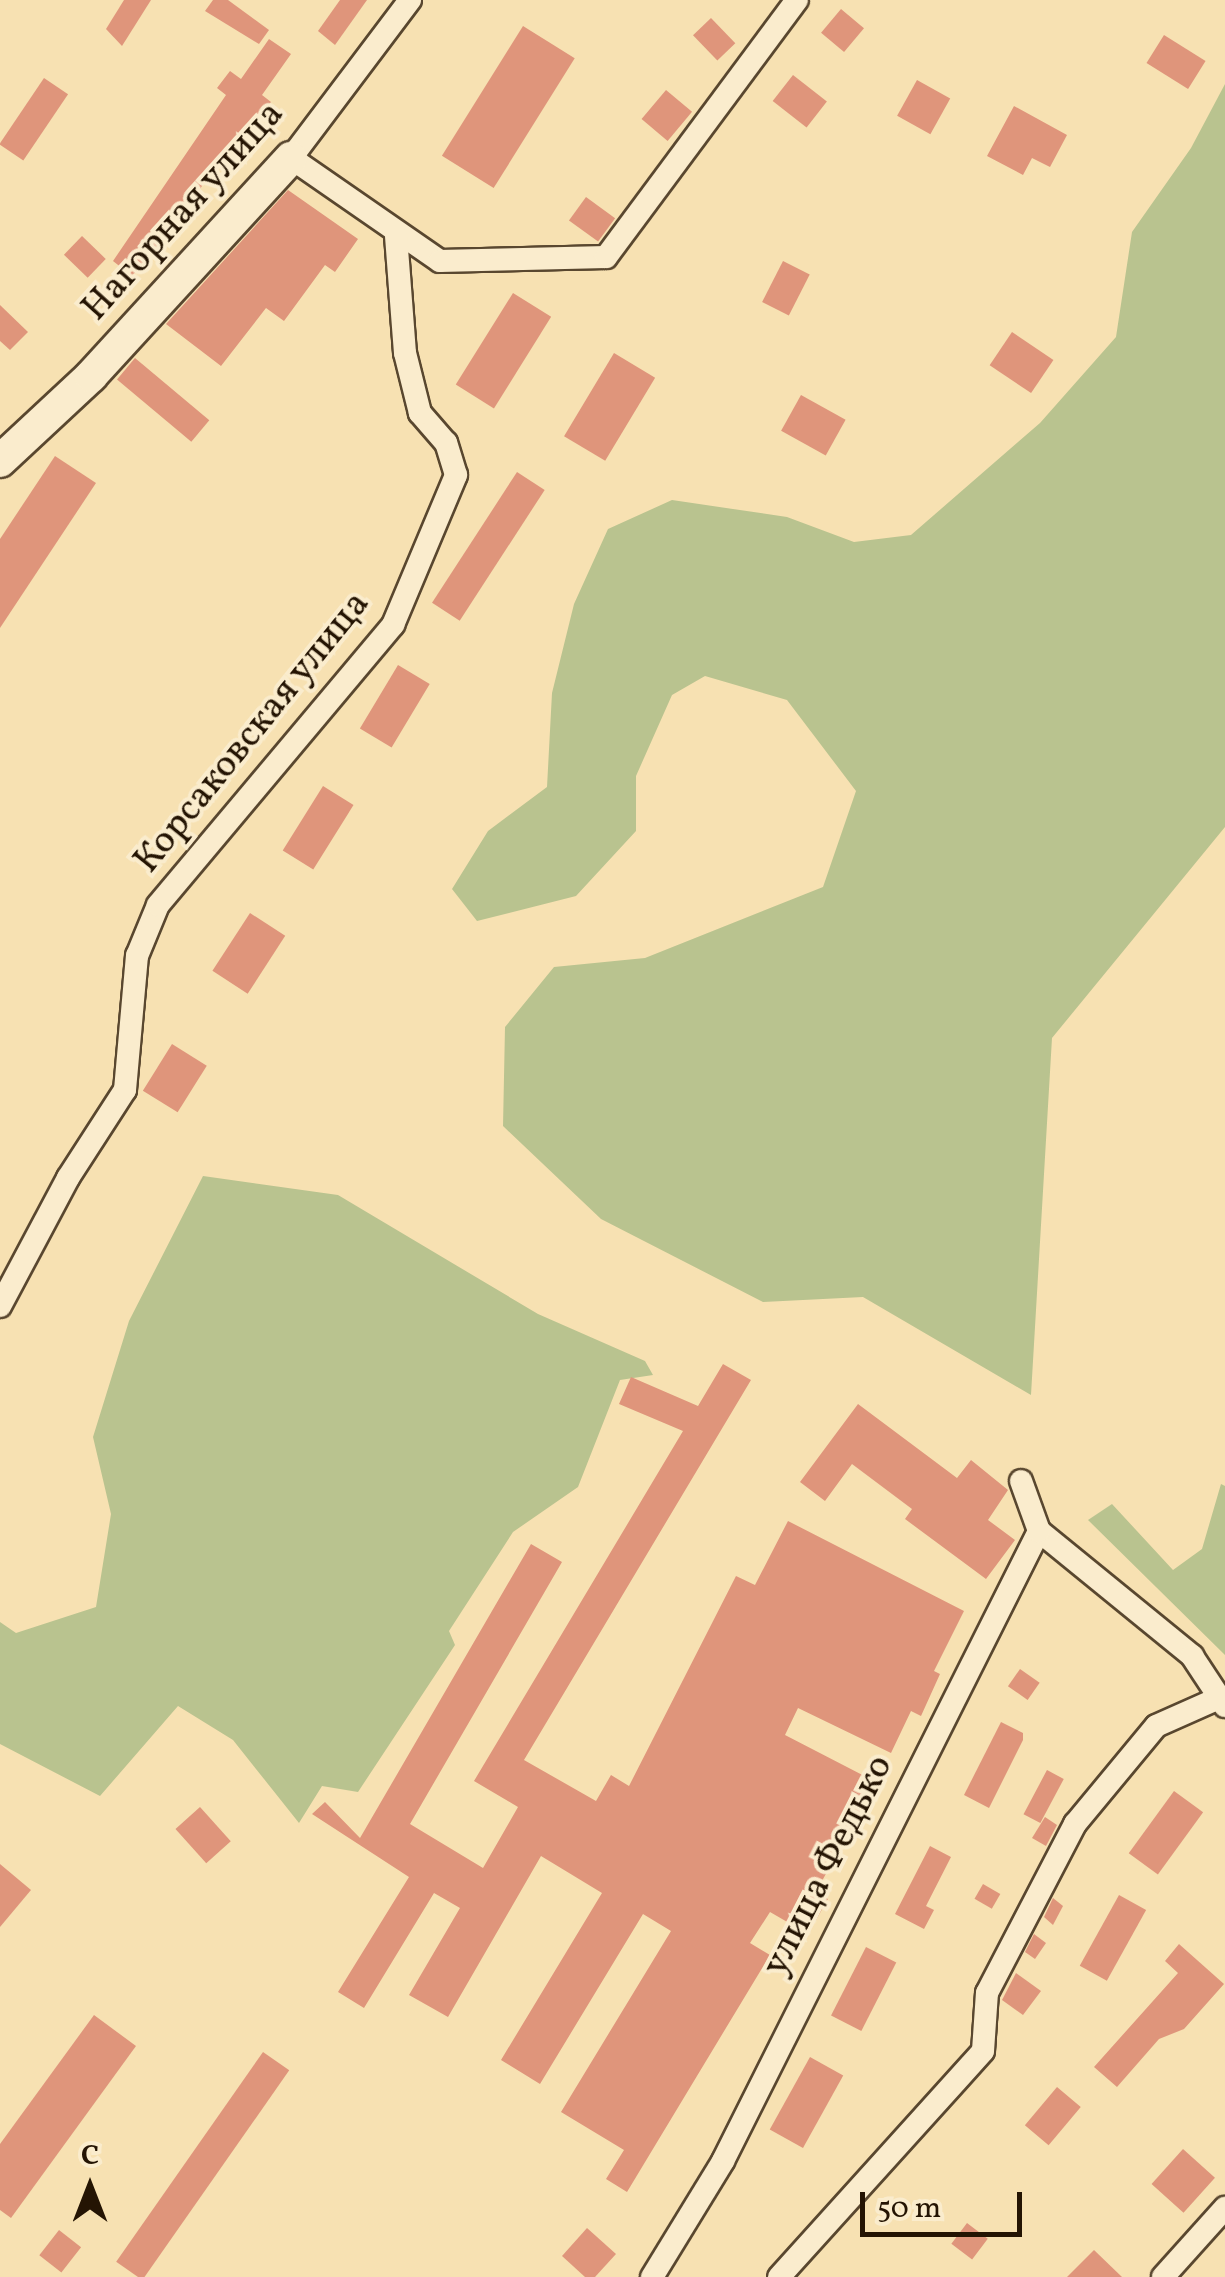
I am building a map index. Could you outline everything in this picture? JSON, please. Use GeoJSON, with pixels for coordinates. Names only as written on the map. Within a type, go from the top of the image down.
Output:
{"type":"FeatureCollection","features":[{"type":"Feature","properties":{"kind":"street","name":"Нагорная улица"},"geometry":{"type":"LineString","coordinates":[[0,461],[91,376],[290,158],[410,0]]}},
{"type":"Feature","properties":{"kind":"street"},"geometry":{"type":"LineString","coordinates":[[290,158],[396,236],[440,260],[606,257],[797,0]]}},
{"type":"Feature","properties":{"kind":"street","name":"Корсаковская улица"},"geometry":{"type":"LineString","coordinates":[[0,1306],[68,1178],[124,1090],[137,956],[158,905],[393,626],[456,475],[446,444],[420,413],[405,353],[396,236]]}},
{"type":"Feature","properties":{"kind":"street"},"geometry":{"type":"LineString","coordinates":[[779,2277],[982,2051],[987,1992],[1076,1824],[1156,1726],[1222,1702],[1192,1656],[1039,1530],[1021,1481]]}},
{"type":"Feature","properties":{"kind":"street","name":"улица Федько"},"geometry":{"type":"LineString","coordinates":[[652,2277],[723,2161],[1039,1530]]}},
{"type":"Feature","properties":{"kind":"street"},"geometry":{"type":"LineString","coordinates":[[1163,2277],[1225,2208]]}},
{"type":"Feature","properties":{"kind":"green space"},"geometry":{"type":"Polygon","coordinates":[[[1225,84],[1225,827],[1052,1038],[1031,1395],[863,1297],[763,1302],[601,1219],[503,1126],[505,1027],[554,967],[645,958],[823,887],[856,791],[787,700],[705,676],[672,695],[636,776],[636,831],[576,896],[477,921],[452,889],[488,831],[547,787],[552,693],[574,604],[608,529],[672,500],[787,517],[854,542],[911,535],[1040,423],[1116,337],[1132,232],[1191,148],[1225,84]]]}},
{"type":"Feature","properties":{"kind":"green space"},"geometry":{"type":"Polygon","coordinates":[[[203,1176],[338,1195],[538,1314],[645,1361],[653,1375],[620,1380],[578,1487],[513,1532],[449,1631],[455,1645],[358,1792],[322,1786],[299,1823],[233,1740],[178,1706],[100,1796],[0,1744],[0,1622],[16,1633],[96,1607],[111,1514],[93,1437],[129,1321],[203,1176]]]}},
{"type":"Feature","properties":{"kind":"green space"},"geometry":{"type":"Polygon","coordinates":[[[1221,1484],[1225,1486],[1225,1655],[1088,1520],[1112,1504],[1173,1570],[1202,1549],[1221,1484]]]}},
{"type":"Feature","properties":{"kind":"building"},"geometry":{"type":"Polygon","coordinates":[[[124,0],[151,0],[122,46],[106,29],[124,0]]]}},
{"type":"Feature","properties":{"kind":"building"},"geometry":{"type":"Polygon","coordinates":[[[213,0],[228,0],[269,30],[259,44],[205,11],[213,0]]]}},
{"type":"Feature","properties":{"kind":"building"},"geometry":{"type":"Polygon","coordinates":[[[340,0],[367,0],[335,45],[318,31],[340,0]]]}},
{"type":"Feature","properties":{"kind":"building"},"geometry":{"type":"Polygon","coordinates":[[[841,9],[864,28],[844,52],[821,33],[841,9]]]}},
{"type":"Feature","properties":{"kind":"building"},"geometry":{"type":"Polygon","coordinates":[[[711,18],[735,43],[717,61],[693,35],[711,18]]]}},
{"type":"Feature","properties":{"kind":"building"},"geometry":{"type":"Polygon","coordinates":[[[523,26],[575,58],[494,188],[442,156],[523,26]]]}},
{"type":"Feature","properties":{"kind":"building"},"geometry":{"type":"Polygon","coordinates":[[[1164,35],[1206,61],[1188,89],[1147,63],[1164,35]]]}},
{"type":"Feature","properties":{"kind":"building"},"geometry":{"type":"Polygon","coordinates":[[[269,39],[291,54],[262,95],[271,102],[228,154],[224,151],[178,224],[132,276],[113,261],[226,95],[217,88],[230,71],[241,79],[269,39]]]}},
{"type":"Feature","properties":{"kind":"building"},"geometry":{"type":"Polygon","coordinates":[[[793,75],[827,101],[807,127],[773,101],[793,75]]]}},
{"type":"Feature","properties":{"kind":"building"},"geometry":{"type":"Polygon","coordinates":[[[44,78],[68,94],[23,161],[0,143],[44,78]]]}},
{"type":"Feature","properties":{"kind":"building"},"geometry":{"type":"Polygon","coordinates":[[[917,80],[950,98],[930,134],[897,116],[917,80]]]}},
{"type":"Feature","properties":{"kind":"building"},"geometry":{"type":"Polygon","coordinates":[[[666,90],[692,112],[668,141],[642,119],[666,90]]]}},
{"type":"Feature","properties":{"kind":"building"},"geometry":{"type":"Polygon","coordinates":[[[1014,106],[1067,135],[1050,167],[1032,158],[1023,175],[987,156],[1014,106]]]}},
{"type":"Feature","properties":{"kind":"building"},"geometry":{"type":"Polygon","coordinates":[[[288,190],[358,239],[335,272],[325,265],[284,321],[266,308],[221,366],[166,324],[288,190]]]}},
{"type":"Feature","properties":{"kind":"building"},"geometry":{"type":"Polygon","coordinates":[[[586,197],[615,218],[598,242],[569,220],[586,197]]]}},
{"type":"Feature","properties":{"kind":"building"},"geometry":{"type":"Polygon","coordinates":[[[82,236],[106,259],[88,278],[64,255],[82,236]]]}},
{"type":"Feature","properties":{"kind":"building"},"geometry":{"type":"Polygon","coordinates":[[[783,261],[810,275],[789,316],[762,302],[783,261]]]}},
{"type":"Feature","properties":{"kind":"building"},"geometry":{"type":"Polygon","coordinates":[[[513,293],[551,317],[494,408],[456,385],[513,293]]]}},
{"type":"Feature","properties":{"kind":"building"},"geometry":{"type":"Polygon","coordinates":[[[0,305],[28,332],[10,350],[0,341],[0,305]]]}},
{"type":"Feature","properties":{"kind":"building"},"geometry":{"type":"Polygon","coordinates":[[[1012,332],[1053,360],[1031,393],[990,365],[1012,332]]]}},
{"type":"Feature","properties":{"kind":"building"},"geometry":{"type":"Polygon","coordinates":[[[614,353],[655,378],[605,461],[564,436],[614,353]]]}},
{"type":"Feature","properties":{"kind":"building"},"geometry":{"type":"Polygon","coordinates":[[[135,358],[209,420],[191,442],[117,379],[135,358]]]}},
{"type":"Feature","properties":{"kind":"building"},"geometry":{"type":"Polygon","coordinates":[[[801,395],[846,420],[826,456],[781,431],[801,395]]]}},
{"type":"Feature","properties":{"kind":"building"},"geometry":{"type":"Polygon","coordinates":[[[55,456],[96,483],[0,628],[0,539],[55,456]]]}},
{"type":"Feature","properties":{"kind":"building"},"geometry":{"type":"Polygon","coordinates":[[[517,472],[545,490],[460,621],[432,603],[517,472]]]}},
{"type":"Feature","properties":{"kind":"building"},"geometry":{"type":"Polygon","coordinates":[[[398,665],[430,684],[392,747],[360,728],[398,665]]]}},
{"type":"Feature","properties":{"kind":"building"},"geometry":{"type":"Polygon","coordinates":[[[323,786],[354,805],[313,870],[283,850],[323,786]]]}},
{"type":"Feature","properties":{"kind":"building"},"geometry":{"type":"Polygon","coordinates":[[[250,913],[285,936],[248,994],[212,971],[250,913]]]}},
{"type":"Feature","properties":{"kind":"building"},"geometry":{"type":"Polygon","coordinates":[[[172,1044],[207,1066],[178,1112],[143,1091],[172,1044]]]}},
{"type":"Feature","properties":{"kind":"building"},"geometry":{"type":"Polygon","coordinates":[[[723,1364],[751,1380],[524,1760],[596,1801],[611,1775],[629,1786],[736,1576],[755,1585],[788,1521],[964,1611],[934,1671],[940,1674],[921,1716],[911,1711],[891,1753],[798,1708],[785,1735],[876,1782],[816,1892],[828,1899],[808,1934],[770,1912],[750,1943],[770,1955],[627,2192],[606,2179],[624,2150],[561,2112],[671,1931],[643,1914],[540,2084],[501,2060],[602,1893],[541,1856],[448,2017],[409,1995],[460,1908],[434,1893],[364,2008],[338,1992],[409,1877],[312,1814],[325,1802],[360,1838],[531,1544],[562,1562],[410,1824],[483,1868],[518,1807],[474,1781],[683,1431],[619,1404],[631,1377],[698,1406],[723,1364]]]}},
{"type":"Feature","properties":{"kind":"building"},"geometry":{"type":"Polygon","coordinates":[[[858,1404],[957,1478],[971,1460],[1008,1490],[988,1520],[1015,1540],[986,1579],[905,1519],[912,1509],[852,1464],[825,1501],[800,1482],[858,1404]]]}},
{"type":"Feature","properties":{"kind":"building"},"geometry":{"type":"Polygon","coordinates":[[[1020,1669],[1040,1683],[1028,1700],[1008,1686],[1020,1669]]]}},
{"type":"Feature","properties":{"kind":"building"},"geometry":{"type":"Polygon","coordinates":[[[1001,1722],[1023,1733],[1023,1740],[989,1808],[964,1795],[1001,1722]]]}},
{"type":"Feature","properties":{"kind":"building"},"geometry":{"type":"Polygon","coordinates":[[[1047,1770],[1064,1779],[1040,1823],[1024,1814],[1047,1770]]]}},
{"type":"Feature","properties":{"kind":"building"},"geometry":{"type":"Polygon","coordinates":[[[1174,1791],[1203,1812],[1158,1874],[1129,1853],[1174,1791]]]}},
{"type":"Feature","properties":{"kind":"building"},"geometry":{"type":"Polygon","coordinates":[[[200,1807],[231,1841],[206,1863],[175,1829],[200,1807]]]}},
{"type":"Feature","properties":{"kind":"building"},"geometry":{"type":"Polygon","coordinates":[[[1045,1817],[1057,1825],[1046,1846],[1032,1838],[1045,1817]]]}},
{"type":"Feature","properties":{"kind":"building"},"geometry":{"type":"Polygon","coordinates":[[[930,1846],[951,1857],[926,1906],[934,1910],[924,1929],[895,1914],[930,1846]]]}},
{"type":"Feature","properties":{"kind":"building"},"geometry":{"type":"Polygon","coordinates":[[[0,1864],[31,1890],[0,1927],[0,1864]]]}},
{"type":"Feature","properties":{"kind":"building"},"geometry":{"type":"Polygon","coordinates":[[[983,1884],[1000,1894],[992,1909],[974,1899],[983,1884]]]}},
{"type":"Feature","properties":{"kind":"building"},"geometry":{"type":"Polygon","coordinates":[[[1119,1895],[1146,1910],[1107,1981],[1080,1966],[1119,1895]]]}},
{"type":"Feature","properties":{"kind":"building"},"geometry":{"type":"Polygon","coordinates":[[[1053,1898],[1063,1906],[1053,1925],[1044,1917],[1053,1898]]]}},
{"type":"Feature","properties":{"kind":"building"},"geometry":{"type":"Polygon","coordinates":[[[1034,1934],[1046,1943],[1035,1959],[1025,1952],[1034,1934]]]}},
{"type":"Feature","properties":{"kind":"building"},"geometry":{"type":"Polygon","coordinates":[[[1179,1944],[1224,1984],[1184,2029],[1159,2039],[1117,2087],[1094,2067],[1178,1973],[1165,1961],[1179,1944]]]}},
{"type":"Feature","properties":{"kind":"building"},"geometry":{"type":"Polygon","coordinates":[[[866,1947],[896,1962],[861,2031],[831,2016],[866,1947]]]}},
{"type":"Feature","properties":{"kind":"building"},"geometry":{"type":"Polygon","coordinates":[[[1016,1973],[1041,1991],[1023,2015],[1002,2000],[1016,1973]]]}},
{"type":"Feature","properties":{"kind":"building"},"geometry":{"type":"Polygon","coordinates":[[[94,2015],[136,2046],[11,2218],[0,2210],[0,2144],[94,2015]]]}},
{"type":"Feature","properties":{"kind":"building"},"geometry":{"type":"Polygon","coordinates":[[[263,2052],[289,2070],[145,2277],[138,2277],[116,2262],[263,2052]]]}},
{"type":"Feature","properties":{"kind":"building"},"geometry":{"type":"Polygon","coordinates":[[[810,2057],[843,2075],[803,2148],[770,2130],[810,2057]]]}},
{"type":"Feature","properties":{"kind":"building"},"geometry":{"type":"Polygon","coordinates":[[[1057,2087],[1081,2107],[1049,2145],[1025,2125],[1057,2087]]]}},
{"type":"Feature","properties":{"kind":"building"},"geometry":{"type":"Polygon","coordinates":[[[1183,2149],[1215,2178],[1184,2213],[1152,2184],[1183,2149]]]}},
{"type":"Feature","properties":{"kind":"building"},"geometry":{"type":"Polygon","coordinates":[[[967,2223],[988,2239],[972,2259],[951,2244],[967,2223]]]}},
{"type":"Feature","properties":{"kind":"building"},"geometry":{"type":"Polygon","coordinates":[[[587,2228],[616,2254],[595,2277],[585,2277],[562,2256],[587,2228]]]}},
{"type":"Feature","properties":{"kind":"building"},"geometry":{"type":"Polygon","coordinates":[[[59,2230],[81,2247],[61,2272],[39,2255],[59,2230]]]}},
{"type":"Feature","properties":{"kind":"building"},"geometry":{"type":"Polygon","coordinates":[[[1094,2250],[1122,2277],[1067,2277],[1094,2250]]]}}]}
